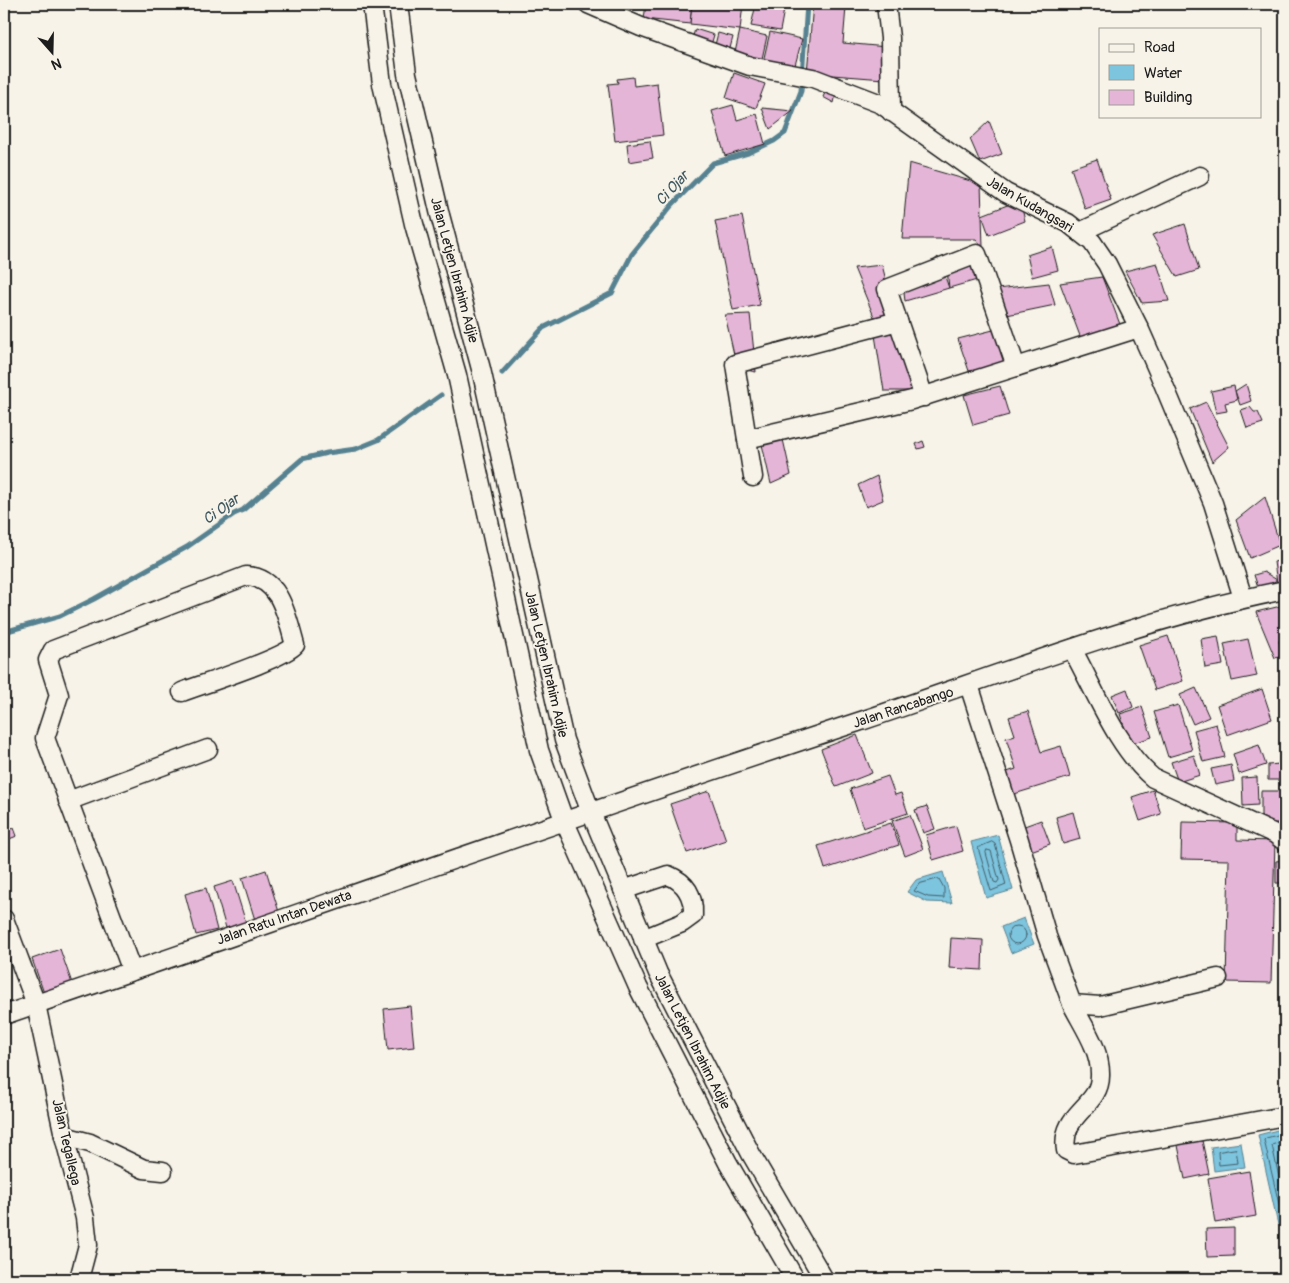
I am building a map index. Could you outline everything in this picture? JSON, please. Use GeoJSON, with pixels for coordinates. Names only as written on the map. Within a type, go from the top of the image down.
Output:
{"type":"FeatureCollection","features":[{"type":"Feature","properties":{"kind":"street","name":"Jalan Letjen Ibrahim Adjie"},"geometry":{"type":"LineString","coordinates":[[372,4],[382,84],[414,224],[457,375],[539,750],[564,820],[638,986],[728,1163],[795,1279]]}},
{"type":"Feature","properties":{"kind":"street","name":"Jalan Letjen Ibrahim Adjie"},"geometry":{"type":"LineString","coordinates":[[398,4],[407,74],[440,215],[481,369],[564,740],[590,810],[662,981],[751,1154],[824,1279]]}},
{"type":"Feature","properties":{"kind":"street"},"geometry":{"type":"LineString","coordinates":[[886,4],[890,38],[891,112]]}},
{"type":"Feature","properties":{"kind":"street","name":"Jalan Kudangsari"},"geometry":{"type":"LineString","coordinates":[[599,6],[641,27],[750,66],[800,75],[881,104],[1006,193],[1068,223],[1092,242],[1107,264],[1139,328],[1212,503],[1243,598]]}},
{"type":"Feature","properties":{"kind":"street"},"geometry":{"type":"LineString","coordinates":[[1080,232],[1200,176]]}},
{"type":"Feature","properties":{"kind":"street"},"geometry":{"type":"LineString","coordinates":[[414,224],[440,215]]}},
{"type":"Feature","properties":{"kind":"street"},"geometry":{"type":"LineString","coordinates":[[924,397],[888,289],[977,254],[1016,367]]}},
{"type":"Feature","properties":{"kind":"street"},"geometry":{"type":"LineString","coordinates":[[753,477],[735,364],[898,321]]}},
{"type":"Feature","properties":{"kind":"street"},"geometry":{"type":"LineString","coordinates":[[747,438],[924,397],[1139,328]]}},
{"type":"Feature","properties":{"kind":"street"},"geometry":{"type":"LineString","coordinates":[[132,971],[45,738],[59,695],[48,660],[53,650],[246,576],[258,576],[269,583],[278,593],[295,645],[290,651],[182,692]]}},
{"type":"Feature","properties":{"kind":"street","name":"Jalan Rancabango"},"geometry":{"type":"LineString","coordinates":[[564,820],[969,685],[1133,628],[1243,598],[1285,590]]}},
{"type":"Feature","properties":{"kind":"street"},"geometry":{"type":"LineString","coordinates":[[1072,649],[1125,746],[1145,772],[1153,778],[1275,834],[1285,842]]}},
{"type":"Feature","properties":{"kind":"street"},"geometry":{"type":"LineString","coordinates":[[969,685],[1019,840],[1047,936],[1072,1004],[1093,1045],[1099,1062],[1100,1078],[1094,1096],[1072,1119],[1064,1137],[1066,1150],[1074,1154],[1285,1116]]}},
{"type":"Feature","properties":{"kind":"street"},"geometry":{"type":"LineString","coordinates":[[68,801],[208,749]]}},
{"type":"Feature","properties":{"kind":"street","name":"Jalan Ratu Intan Dewata"},"geometry":{"type":"LineString","coordinates":[[4,1015],[564,820]]}},
{"type":"Feature","properties":{"kind":"street"},"geometry":{"type":"LineString","coordinates":[[623,890],[668,875],[679,880],[690,893],[693,915],[682,923],[643,939]]}},
{"type":"Feature","properties":{"kind":"street","name":"Jalan Tegallega"},"geometry":{"type":"LineString","coordinates":[[4,919],[36,1004],[64,1136],[85,1218],[88,1245],[79,1279]]}},
{"type":"Feature","properties":{"kind":"street"},"geometry":{"type":"LineString","coordinates":[[1072,1004],[1100,1006],[1218,978]]}},
{"type":"Feature","properties":{"kind":"street"},"geometry":{"type":"LineString","coordinates":[[64,1136],[90,1143],[144,1169],[164,1170]]}},
{"type":"Feature","properties":{"kind":"street"},"geometry":{"type":"LineString","coordinates":[[728,1163],[751,1154]]}},
{"type":"Feature","properties":{"kind":"water"},"geometry":{"type":"Polygon","coordinates":[[[998,835],[1013,890],[986,898],[971,842],[998,835]]]}},
{"type":"Feature","properties":{"kind":"water"},"geometry":{"type":"Polygon","coordinates":[[[943,872],[952,903],[927,902],[907,892],[916,880],[943,872]]]}},
{"type":"Feature","properties":{"kind":"water"},"geometry":{"type":"Polygon","coordinates":[[[1024,918],[1034,944],[1011,953],[1001,927],[1024,918]]]}},
{"type":"Feature","properties":{"kind":"water"},"geometry":{"type":"Polygon","coordinates":[[[1285,1128],[1285,1224],[1278,1225],[1258,1135],[1285,1128]]]}},
{"type":"Feature","properties":{"kind":"water"},"geometry":{"type":"Polygon","coordinates":[[[1241,1143],[1245,1167],[1214,1171],[1211,1147],[1241,1143]]]}},
{"type":"Feature","properties":{"kind":"building"},"geometry":{"type":"Polygon","coordinates":[[[646,4],[692,4],[690,24],[644,19],[646,4]]]}},
{"type":"Feature","properties":{"kind":"building"},"geometry":{"type":"Polygon","coordinates":[[[692,4],[743,4],[740,30],[690,24],[692,4]]]}},
{"type":"Feature","properties":{"kind":"building"},"geometry":{"type":"Polygon","coordinates":[[[756,4],[785,4],[780,31],[751,26],[756,4]]]}},
{"type":"Feature","properties":{"kind":"building"},"geometry":{"type":"Polygon","coordinates":[[[813,4],[856,4],[854,8],[846,7],[843,43],[887,47],[884,79],[807,73],[813,4]]]}},
{"type":"Feature","properties":{"kind":"building"},"geometry":{"type":"Polygon","coordinates":[[[695,29],[714,35],[710,48],[691,43],[695,29]]]}},
{"type":"Feature","properties":{"kind":"building"},"geometry":{"type":"Polygon","coordinates":[[[740,30],[767,36],[761,63],[734,57],[740,30]]]}},
{"type":"Feature","properties":{"kind":"building"},"geometry":{"type":"Polygon","coordinates":[[[770,32],[802,39],[794,69],[763,62],[770,32]]]}},
{"type":"Feature","properties":{"kind":"building"},"geometry":{"type":"Polygon","coordinates":[[[718,33],[733,37],[729,52],[714,49],[718,33]]]}},
{"type":"Feature","properties":{"kind":"building"},"geometry":{"type":"Polygon","coordinates":[[[734,73],[765,84],[756,108],[726,98],[734,73]]]}},
{"type":"Feature","properties":{"kind":"building"},"geometry":{"type":"Polygon","coordinates":[[[633,77],[634,86],[657,83],[663,135],[615,141],[608,84],[618,83],[617,79],[633,77]]]}},
{"type":"Feature","properties":{"kind":"building"},"geometry":{"type":"Polygon","coordinates":[[[827,89],[836,94],[834,103],[823,97],[827,89]]]}},
{"type":"Feature","properties":{"kind":"building"},"geometry":{"type":"Polygon","coordinates":[[[733,105],[737,120],[757,114],[765,144],[725,156],[712,111],[733,105]]]}},
{"type":"Feature","properties":{"kind":"building"},"geometry":{"type":"Polygon","coordinates":[[[762,108],[793,111],[770,129],[762,108]]]}},
{"type":"Feature","properties":{"kind":"building"},"geometry":{"type":"Polygon","coordinates":[[[989,121],[1002,154],[980,162],[970,139],[989,121]]]}},
{"type":"Feature","properties":{"kind":"building"},"geometry":{"type":"Polygon","coordinates":[[[650,141],[653,158],[629,162],[627,144],[650,141]]]}},
{"type":"Feature","properties":{"kind":"building"},"geometry":{"type":"Polygon","coordinates":[[[1097,159],[1111,200],[1085,209],[1071,168],[1097,159]]]}},
{"type":"Feature","properties":{"kind":"building"},"geometry":{"type":"Polygon","coordinates":[[[909,163],[981,184],[983,247],[976,239],[902,239],[909,163]]]}},
{"type":"Feature","properties":{"kind":"building"},"geometry":{"type":"Polygon","coordinates":[[[1020,200],[1025,221],[989,235],[982,215],[1020,200]]]}},
{"type":"Feature","properties":{"kind":"building"},"geometry":{"type":"Polygon","coordinates":[[[742,216],[760,305],[733,310],[715,221],[742,216]]]}},
{"type":"Feature","properties":{"kind":"building"},"geometry":{"type":"Polygon","coordinates":[[[1185,224],[1199,270],[1177,277],[1152,235],[1185,224]]]}},
{"type":"Feature","properties":{"kind":"building"},"geometry":{"type":"Polygon","coordinates":[[[1052,247],[1058,270],[1032,277],[1027,255],[1052,247]]]}},
{"type":"Feature","properties":{"kind":"building"},"geometry":{"type":"Polygon","coordinates":[[[938,257],[949,288],[905,301],[903,286],[938,257]]]}},
{"type":"Feature","properties":{"kind":"building"},"geometry":{"type":"Polygon","coordinates":[[[1157,263],[1169,301],[1142,303],[1125,271],[1157,263]]]}},
{"type":"Feature","properties":{"kind":"building"},"geometry":{"type":"Polygon","coordinates":[[[882,265],[895,315],[875,319],[854,268],[882,265]]]}},
{"type":"Feature","properties":{"kind":"building"},"geometry":{"type":"Polygon","coordinates":[[[973,266],[977,280],[949,288],[947,269],[973,266]]]}},
{"type":"Feature","properties":{"kind":"building"},"geometry":{"type":"Polygon","coordinates":[[[1102,277],[1121,327],[1083,344],[1060,283],[1102,277]]]}},
{"type":"Feature","properties":{"kind":"building"},"geometry":{"type":"Polygon","coordinates":[[[1049,283],[1055,305],[1002,316],[997,289],[1049,283]]]}},
{"type":"Feature","properties":{"kind":"building"},"geometry":{"type":"Polygon","coordinates":[[[750,314],[756,372],[737,368],[725,315],[750,314]]]}},
{"type":"Feature","properties":{"kind":"building"},"geometry":{"type":"Polygon","coordinates":[[[898,321],[919,391],[884,391],[874,329],[898,321]]]}},
{"type":"Feature","properties":{"kind":"building"},"geometry":{"type":"Polygon","coordinates":[[[1001,328],[1007,365],[969,371],[958,339],[1001,328]]]}},
{"type":"Feature","properties":{"kind":"building"},"geometry":{"type":"Polygon","coordinates":[[[1246,384],[1251,401],[1240,405],[1235,391],[1246,384]]]}},
{"type":"Feature","properties":{"kind":"building"},"geometry":{"type":"Polygon","coordinates":[[[1000,386],[1009,415],[973,425],[964,395],[1000,386]]]}},
{"type":"Feature","properties":{"kind":"building"},"geometry":{"type":"Polygon","coordinates":[[[1234,386],[1237,400],[1225,403],[1227,411],[1216,413],[1211,391],[1234,386]]]}},
{"type":"Feature","properties":{"kind":"building"},"geometry":{"type":"Polygon","coordinates":[[[1206,402],[1229,447],[1212,462],[1190,409],[1206,402]]]}},
{"type":"Feature","properties":{"kind":"building"},"geometry":{"type":"Polygon","coordinates":[[[1250,407],[1254,412],[1258,412],[1263,423],[1247,428],[1241,410],[1250,407]]]}},
{"type":"Feature","properties":{"kind":"building"},"geometry":{"type":"Polygon","coordinates":[[[782,435],[791,475],[771,484],[761,440],[782,435]]]}},
{"type":"Feature","properties":{"kind":"building"},"geometry":{"type":"Polygon","coordinates":[[[923,441],[925,447],[918,449],[916,444],[923,441]]]}},
{"type":"Feature","properties":{"kind":"building"},"geometry":{"type":"Polygon","coordinates":[[[877,476],[883,500],[866,507],[858,485],[877,476]]]}},
{"type":"Feature","properties":{"kind":"building"},"geometry":{"type":"Polygon","coordinates":[[[1265,497],[1280,545],[1250,558],[1236,520],[1265,497]]]}},
{"type":"Feature","properties":{"kind":"building"},"geometry":{"type":"Polygon","coordinates":[[[1285,559],[1285,581],[1277,583],[1274,562],[1285,559]]]}},
{"type":"Feature","properties":{"kind":"building"},"geometry":{"type":"Polygon","coordinates":[[[1264,572],[1277,580],[1259,590],[1254,575],[1264,572]]]}},
{"type":"Feature","properties":{"kind":"building"},"geometry":{"type":"Polygon","coordinates":[[[1285,605],[1285,639],[1279,641],[1283,656],[1275,658],[1256,612],[1285,605]]]}},
{"type":"Feature","properties":{"kind":"building"},"geometry":{"type":"Polygon","coordinates":[[[1168,636],[1183,681],[1155,690],[1139,645],[1168,636]]]}},
{"type":"Feature","properties":{"kind":"building"},"geometry":{"type":"Polygon","coordinates":[[[1218,636],[1223,665],[1205,668],[1201,639],[1218,636]]]}},
{"type":"Feature","properties":{"kind":"building"},"geometry":{"type":"Polygon","coordinates":[[[1248,639],[1257,676],[1232,681],[1224,644],[1248,639]]]}},
{"type":"Feature","properties":{"kind":"building"},"geometry":{"type":"Polygon","coordinates":[[[1196,688],[1209,717],[1193,724],[1180,695],[1196,688]]]}},
{"type":"Feature","properties":{"kind":"building"},"geometry":{"type":"Polygon","coordinates":[[[1127,689],[1133,707],[1119,713],[1112,695],[1127,689]]]}},
{"type":"Feature","properties":{"kind":"building"},"geometry":{"type":"Polygon","coordinates":[[[1262,689],[1272,719],[1227,735],[1217,705],[1262,689]]]}},
{"type":"Feature","properties":{"kind":"building"},"geometry":{"type":"Polygon","coordinates":[[[1178,705],[1192,750],[1168,757],[1154,712],[1178,705]]]}},
{"type":"Feature","properties":{"kind":"building"},"geometry":{"type":"Polygon","coordinates":[[[1142,707],[1152,737],[1130,744],[1120,714],[1142,707]]]}},
{"type":"Feature","properties":{"kind":"building"},"geometry":{"type":"Polygon","coordinates":[[[1028,711],[1041,752],[1061,746],[1070,777],[1011,795],[1004,773],[1016,769],[1006,738],[1015,735],[1009,717],[1028,711]]]}},
{"type":"Feature","properties":{"kind":"building"},"geometry":{"type":"Polygon","coordinates":[[[1216,724],[1225,757],[1203,762],[1194,730],[1216,724]]]}},
{"type":"Feature","properties":{"kind":"building"},"geometry":{"type":"Polygon","coordinates":[[[857,735],[872,773],[836,787],[821,749],[857,735]]]}},
{"type":"Feature","properties":{"kind":"building"},"geometry":{"type":"Polygon","coordinates":[[[1259,745],[1266,765],[1239,774],[1233,754],[1259,745]]]}},
{"type":"Feature","properties":{"kind":"building"},"geometry":{"type":"Polygon","coordinates":[[[1194,755],[1200,775],[1178,782],[1171,762],[1194,755]]]}},
{"type":"Feature","properties":{"kind":"building"},"geometry":{"type":"Polygon","coordinates":[[[1285,764],[1285,780],[1268,780],[1268,765],[1285,764]]]}},
{"type":"Feature","properties":{"kind":"building"},"geometry":{"type":"Polygon","coordinates":[[[1231,765],[1234,781],[1215,785],[1211,769],[1231,765]]]}},
{"type":"Feature","properties":{"kind":"building"},"geometry":{"type":"Polygon","coordinates":[[[888,776],[895,795],[901,793],[908,813],[863,828],[850,789],[888,776]]]}},
{"type":"Feature","properties":{"kind":"building"},"geometry":{"type":"Polygon","coordinates":[[[1257,777],[1258,805],[1243,806],[1242,778],[1257,777]]]}},
{"type":"Feature","properties":{"kind":"building"},"geometry":{"type":"Polygon","coordinates":[[[1153,790],[1161,814],[1140,821],[1132,797],[1153,790]]]}},
{"type":"Feature","properties":{"kind":"building"},"geometry":{"type":"Polygon","coordinates":[[[709,791],[726,840],[687,853],[670,804],[709,791]]]}},
{"type":"Feature","properties":{"kind":"building"},"geometry":{"type":"Polygon","coordinates":[[[1261,791],[1285,791],[1285,823],[1261,823],[1261,791]]]}},
{"type":"Feature","properties":{"kind":"building"},"geometry":{"type":"Polygon","coordinates":[[[927,806],[935,829],[923,833],[915,810],[927,806]]]}},
{"type":"Feature","properties":{"kind":"building"},"geometry":{"type":"Polygon","coordinates":[[[6,812],[10,824],[4,826],[4,813],[6,812]]]}},
{"type":"Feature","properties":{"kind":"building"},"geometry":{"type":"Polygon","coordinates":[[[1073,812],[1080,839],[1063,844],[1056,817],[1073,812]]]}},
{"type":"Feature","properties":{"kind":"building"},"geometry":{"type":"Polygon","coordinates":[[[910,815],[923,849],[905,856],[892,821],[910,815]]]}},
{"type":"Feature","properties":{"kind":"building"},"geometry":{"type":"Polygon","coordinates":[[[1041,820],[1050,844],[1028,852],[1019,828],[1041,820]]]}},
{"type":"Feature","properties":{"kind":"building"},"geometry":{"type":"Polygon","coordinates":[[[1182,822],[1237,823],[1237,840],[1275,841],[1271,983],[1226,982],[1229,860],[1181,859],[1182,822]]]}},
{"type":"Feature","properties":{"kind":"building"},"geometry":{"type":"Polygon","coordinates":[[[891,823],[899,845],[825,869],[818,846],[891,823]]]}},
{"type":"Feature","properties":{"kind":"building"},"geometry":{"type":"Polygon","coordinates":[[[956,826],[963,851],[933,860],[926,835],[956,826]]]}},
{"type":"Feature","properties":{"kind":"building"},"geometry":{"type":"Polygon","coordinates":[[[14,828],[17,836],[4,841],[4,832],[14,828]]]}},
{"type":"Feature","properties":{"kind":"building"},"geometry":{"type":"Polygon","coordinates":[[[4,841],[9,853],[4,855],[4,841]]]}},
{"type":"Feature","properties":{"kind":"building"},"geometry":{"type":"Polygon","coordinates":[[[1285,860],[1285,883],[1276,883],[1276,861],[1285,860]]]}},
{"type":"Feature","properties":{"kind":"building"},"geometry":{"type":"Polygon","coordinates":[[[266,870],[279,912],[255,920],[242,878],[266,870]]]}},
{"type":"Feature","properties":{"kind":"building"},"geometry":{"type":"Polygon","coordinates":[[[233,881],[246,923],[226,928],[214,887],[233,881]]]}},
{"type":"Feature","properties":{"kind":"building"},"geometry":{"type":"Polygon","coordinates":[[[206,888],[217,930],[196,935],[185,894],[206,888]]]}},
{"type":"Feature","properties":{"kind":"building"},"geometry":{"type":"Polygon","coordinates":[[[951,938],[983,940],[982,970],[949,968],[951,938]]]}},
{"type":"Feature","properties":{"kind":"building"},"geometry":{"type":"Polygon","coordinates":[[[60,949],[73,986],[45,996],[32,959],[60,949]]]}},
{"type":"Feature","properties":{"kind":"building"},"geometry":{"type":"Polygon","coordinates":[[[410,1006],[414,1047],[388,1050],[384,1009],[410,1006]]]}},
{"type":"Feature","properties":{"kind":"building"},"geometry":{"type":"Polygon","coordinates":[[[1200,1131],[1209,1174],[1185,1179],[1176,1136],[1200,1131]]]}},
{"type":"Feature","properties":{"kind":"building"},"geometry":{"type":"Polygon","coordinates":[[[1249,1171],[1256,1216],[1215,1223],[1208,1178],[1249,1171]]]}},
{"type":"Feature","properties":{"kind":"building"},"geometry":{"type":"Polygon","coordinates":[[[1234,1228],[1234,1256],[1207,1257],[1206,1229],[1234,1228]]]}},
{"type":"Feature","properties":{"kind":"waterway","name":"Ci Ojar"},"geometry":{"type":"LineString","coordinates":[[502,373],[543,328],[612,293],[632,254],[672,205],[713,163],[748,153],[774,141],[785,133],[801,91],[807,4]]}},
{"type":"Feature","properties":{"kind":"waterway","name":"Ci Ojar"},"geometry":{"type":"LineString","coordinates":[[4,632],[60,616],[94,599],[187,547],[234,514],[243,510],[302,459],[356,449],[378,440],[441,395]]}}]}
